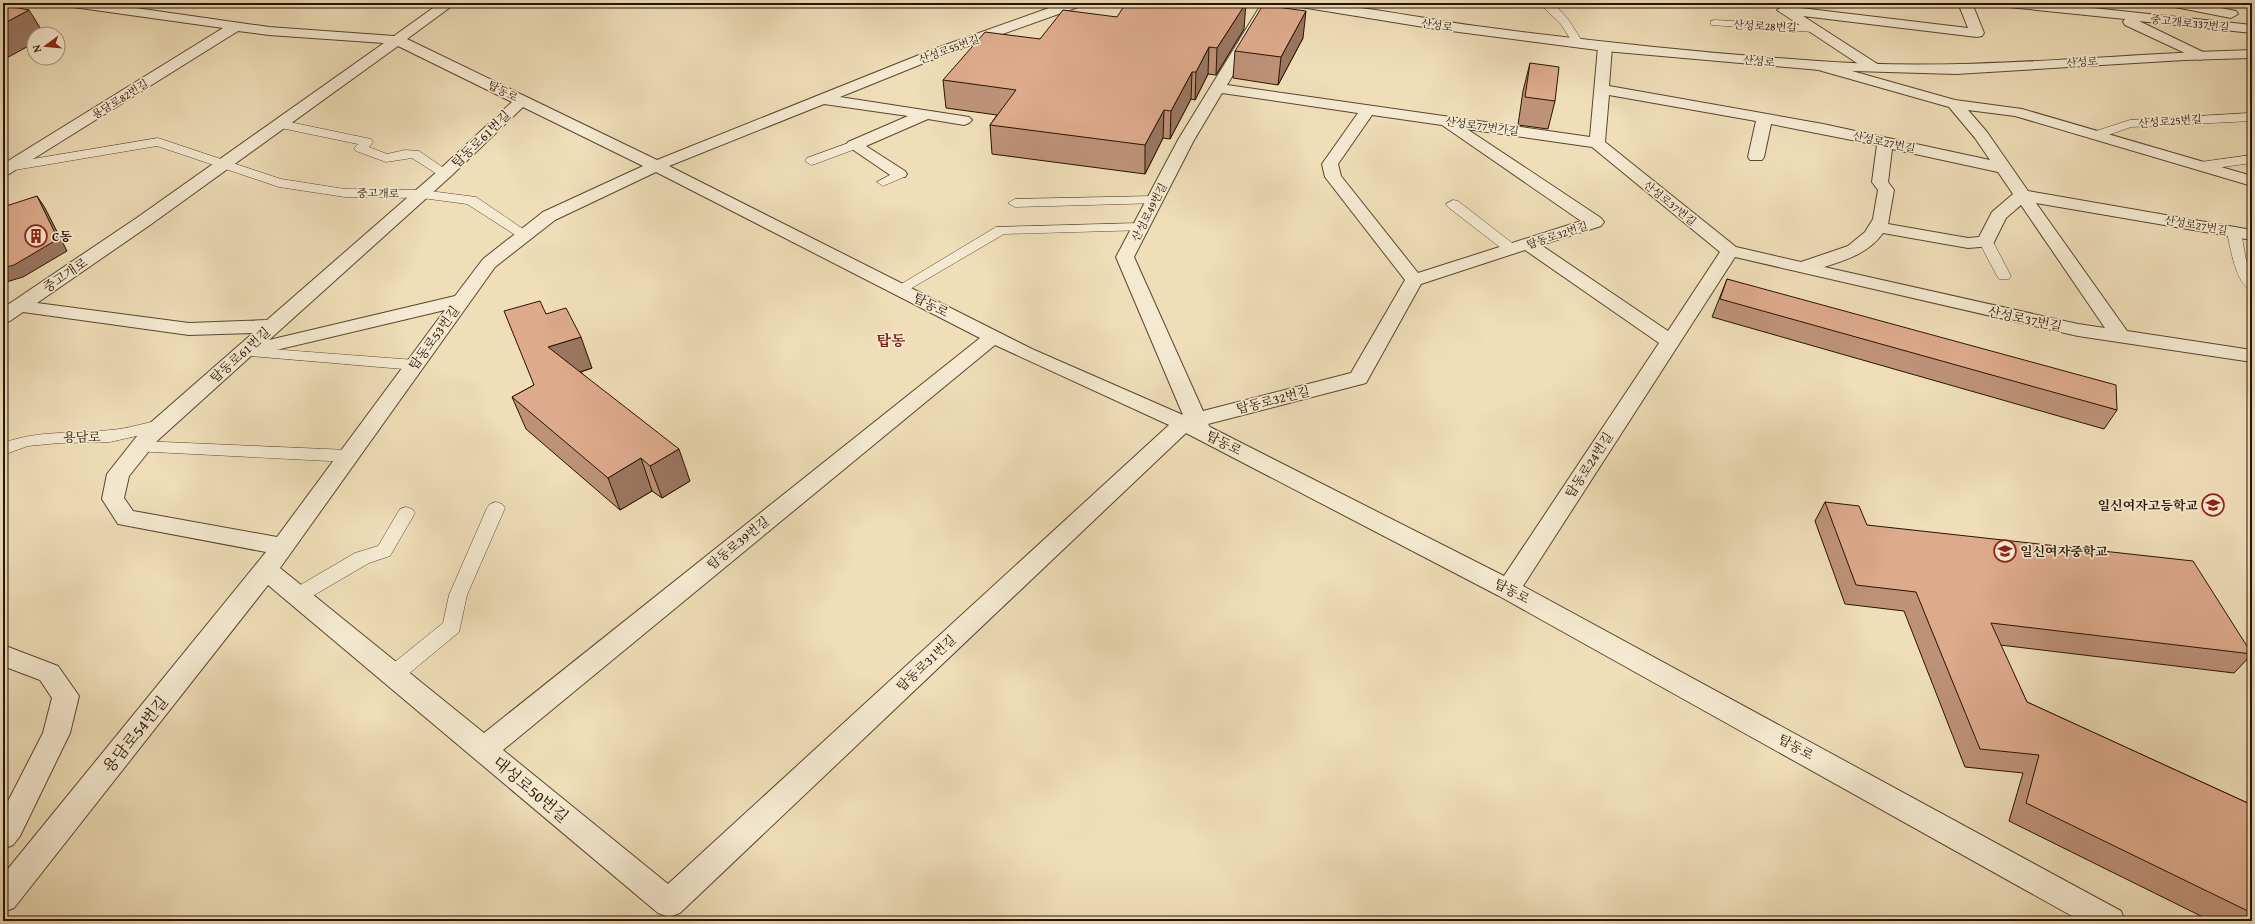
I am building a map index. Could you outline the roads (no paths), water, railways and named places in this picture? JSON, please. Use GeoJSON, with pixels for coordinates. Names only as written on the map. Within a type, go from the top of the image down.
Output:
{"type":"FeatureCollection","features":[{"type":"Feature","properties":{"kind":"street","name":"탑동로"},"geometry":{"type":"LineString","coordinates":[[73,3],[269,31],[397,40],[656,166],[993,337],[1193,425],[1508,589],[2110,921]]}},
{"type":"Feature","properties":{"kind":"street","name":"중고개로"},"geometry":{"type":"LineString","coordinates":[[3,317],[224,164],[449,3]]}},
{"type":"Feature","properties":{"kind":"street","name":"산성로55번길"},"geometry":{"type":"LineString","coordinates":[[656,166],[939,52],[1076,3]]}},
{"type":"Feature","properties":{"kind":"street","name":"산성로49번길"},"geometry":{"type":"LineString","coordinates":[[1193,425],[1125,257],[1186,140],[1269,3]]}},
{"type":"Feature","properties":{"kind":"street","name":"산성로"},"geometry":{"type":"LineString","coordinates":[[1301,3],[1436,25],[1580,44],[1820,66],[1956,70],[2219,55]]}},
{"type":"Feature","properties":{"kind":"street","name":"산성로28번길"},"geometry":{"type":"LineString","coordinates":[[1779,6],[1873,21],[1977,33],[1965,3]]}},
{"type":"Feature","properties":{"kind":"street","name":"중고개로337번길"},"geometry":{"type":"LineString","coordinates":[[2009,3],[2252,29]]}},
{"type":"Feature","properties":{"kind":"street"},"geometry":{"type":"LineString","coordinates":[[2093,3],[2114,15],[2200,56]]}},
{"type":"Feature","properties":{"kind":"street"},"geometry":{"type":"LineString","coordinates":[[2175,3],[2252,18]]}},
{"type":"Feature","properties":{"kind":"street","name":"산성로28번길"},"geometry":{"type":"LineString","coordinates":[[1779,6],[1874,68]]}},
{"type":"Feature","properties":{"kind":"street","name":"용담로82번길"},"geometry":{"type":"LineString","coordinates":[[9,165],[236,26]]}},
{"type":"Feature","properties":{"kind":"street"},"geometry":{"type":"LineString","coordinates":[[1597,143],[1605,47]]}},
{"type":"Feature","properties":{"kind":"street"},"geometry":{"type":"LineString","coordinates":[[2219,55],[2252,54]]}},
{"type":"Feature","properties":{"kind":"street"},"geometry":{"type":"LineString","coordinates":[[2219,55],[2252,60]]}},
{"type":"Feature","properties":{"kind":"street","name":"산성로25번길"},"geometry":{"type":"LineString","coordinates":[[1820,66],[1954,104],[2017,112],[2252,181]]}},
{"type":"Feature","properties":{"kind":"street","name":"산성로77번가길"},"geometry":{"type":"LineString","coordinates":[[1217,88],[1597,143]]}},
{"type":"Feature","properties":{"kind":"street"},"geometry":{"type":"LineString","coordinates":[[1602,89],[1764,118],[1756,157]]}},
{"type":"Feature","properties":{"kind":"street"},"geometry":{"type":"LineString","coordinates":[[822,99],[964,120]]}},
{"type":"Feature","properties":{"kind":"street","name":"탑동로61번길"},"geometry":{"type":"LineString","coordinates":[[283,547],[126,518],[113,499],[118,474],[140,447],[161,425],[422,194],[522,100]]}},
{"type":"Feature","properties":{"kind":"street"},"geometry":{"type":"LineString","coordinates":[[1954,104],[1981,135],[2121,337]]}},
{"type":"Feature","properties":{"kind":"street"},"geometry":{"type":"LineString","coordinates":[[1368,110],[1330,164],[1332,178],[1414,280]]}},
{"type":"Feature","properties":{"kind":"street"},"geometry":{"type":"LineString","coordinates":[[854,145],[927,114]]}},
{"type":"Feature","properties":{"kind":"street","name":"산성로27번길"},"geometry":{"type":"LineString","coordinates":[[1764,118],[2004,168]]}},
{"type":"Feature","properties":{"kind":"street","name":"탑동로32번길"},"geometry":{"type":"LineString","coordinates":[[1193,425],[1359,378],[1414,280],[1595,222],[1444,121]]}},
{"type":"Feature","properties":{"kind":"street"},"geometry":{"type":"LineString","coordinates":[[1800,268],[1850,252],[1868,241],[1878,227],[1886,190],[1880,182],[1884,142]]}},
{"type":"Feature","properties":{"kind":"street","name":"산성로37번길"},"geometry":{"type":"LineString","coordinates":[[1597,143],[1730,251],[2078,330],[2252,356]]}},
{"type":"Feature","properties":{"kind":"street"},"geometry":{"type":"LineString","coordinates":[[854,145],[899,174]]}},
{"type":"Feature","properties":{"kind":"street","name":"탑동로53번길"},"geometry":{"type":"LineString","coordinates":[[266,570],[489,263],[549,216],[656,166]]}},
{"type":"Feature","properties":{"kind":"street"},"geometry":{"type":"LineString","coordinates":[[1878,227],[1968,243],[1986,242],[1998,216],[2022,195]]}},
{"type":"Feature","properties":{"kind":"street","name":"산성로27번길"},"geometry":{"type":"LineString","coordinates":[[2022,195],[2252,235]]}},
{"type":"Feature","properties":{"kind":"street"},"geometry":{"type":"LineString","coordinates":[[1519,247],[1671,342]]}},
{"type":"Feature","properties":{"kind":"street","name":"탑동로24번길"},"geometry":{"type":"LineString","coordinates":[[1508,589],[1730,251]]}},
{"type":"Feature","properties":{"kind":"street"},"geometry":{"type":"LineString","coordinates":[[243,352],[462,300]]}},
{"type":"Feature","properties":{"kind":"street"},"geometry":{"type":"LineString","coordinates":[[19,306],[189,329],[273,326]]}},
{"type":"Feature","properties":{"kind":"street","name":"탑동로39번길"},"geometry":{"type":"LineString","coordinates":[[483,750],[993,337]]}},
{"type":"Feature","properties":{"kind":"street","name":"탑동로31번길"},"geometry":{"type":"LineString","coordinates":[[669,903],[1193,425]]}},
{"type":"Feature","properties":{"kind":"street","name":"대성로50번길"},"geometry":{"type":"LineString","coordinates":[[266,570],[669,903]]}},
{"type":"Feature","properties":{"kind":"street","name":"용담로54번길"},"geometry":{"type":"LineString","coordinates":[[3,898],[266,570]]}},
{"type":"Feature","properties":{"kind":"street"},"geometry":{"type":"LineString","coordinates":[[3,655],[49,674],[66,696],[56,733],[10,827],[3,836]]}},
{"type":"Feature","properties":{"kind":"lane"},"geometry":{"type":"LineString","coordinates":[[1548,3],[1549,7],[1564,21],[1580,44]]}},
{"type":"Feature","properties":{"kind":"lane","name":"산성로28번길"},"geometry":{"type":"LineString","coordinates":[[1715,23],[1814,29]]}},
{"type":"Feature","properties":{"kind":"lane","name":"산성로25번길"},"geometry":{"type":"LineString","coordinates":[[2097,135],[2130,124],[2248,117]]}},
{"type":"Feature","properties":{"kind":"lane"},"geometry":{"type":"LineString","coordinates":[[280,124],[367,142],[360,148],[386,158],[405,154],[415,154],[445,173]]}},
{"type":"Feature","properties":{"kind":"lane"},"geometry":{"type":"LineString","coordinates":[[9,165],[158,142],[224,164]]}},
{"type":"Feature","properties":{"kind":"lane"},"geometry":{"type":"LineString","coordinates":[[812,161],[854,145]]}},
{"type":"Feature","properties":{"kind":"lane","name":"산성로25번길"},"geometry":{"type":"LineString","coordinates":[[2201,166],[2252,160]]}},
{"type":"Feature","properties":{"kind":"lane","name":"중고개로"},"geometry":{"type":"LineString","coordinates":[[224,164],[279,183],[314,190],[345,193],[422,194],[471,200],[525,235]]}},
{"type":"Feature","properties":{"kind":"lane"},"geometry":{"type":"LineString","coordinates":[[883,182],[899,174]]}},
{"type":"Feature","properties":{"kind":"lane"},"geometry":{"type":"LineString","coordinates":[[1015,202],[1155,200]]}},
{"type":"Feature","properties":{"kind":"lane"},"geometry":{"type":"LineString","coordinates":[[1452,204],[1519,247]]}},
{"type":"Feature","properties":{"kind":"lane","name":"탑동로"},"geometry":{"type":"LineString","coordinates":[[900,289],[1001,230],[1141,227]]}},
{"type":"Feature","properties":{"kind":"lane"},"geometry":{"type":"LineString","coordinates":[[2234,232],[2239,260],[2252,286]]}},
{"type":"Feature","properties":{"kind":"lane"},"geometry":{"type":"LineString","coordinates":[[1986,242],[2004,276]]}},
{"type":"Feature","properties":{"kind":"lane"},"geometry":{"type":"LineString","coordinates":[[243,352],[415,365]]}},
{"type":"Feature","properties":{"kind":"lane","name":"용담로"},"geometry":{"type":"LineString","coordinates":[[3,449],[26,441],[60,437],[110,436],[161,425]]}},
{"type":"Feature","properties":{"kind":"lane"},"geometry":{"type":"LineString","coordinates":[[140,447],[349,456]]}},
{"type":"Feature","properties":{"kind":"lane"},"geometry":{"type":"LineString","coordinates":[[393,675],[452,627],[458,595],[496,508]]}},
{"type":"Feature","properties":{"kind":"lane"},"geometry":{"type":"LineString","coordinates":[[297,596],[362,558],[384,551],[406,513]]}},
{"type":"Feature","properties":{"kind":"place","name":"C동"},"geometry":{"type":"Point","coordinates":[36,236]}},
{"type":"Feature","properties":{"kind":"place","name":"일신여자고등학교"},"geometry":{"type":"Point","coordinates":[2213,505]}},
{"type":"Feature","properties":{"kind":"place","name":"일신여자중학교"},"geometry":{"type":"Point","coordinates":[2005,551]}},
{"type":"Feature","properties":{"kind":"district","name":"탑동"},"geometry":{"type":"Point","coordinates":[891,340]}}]}
